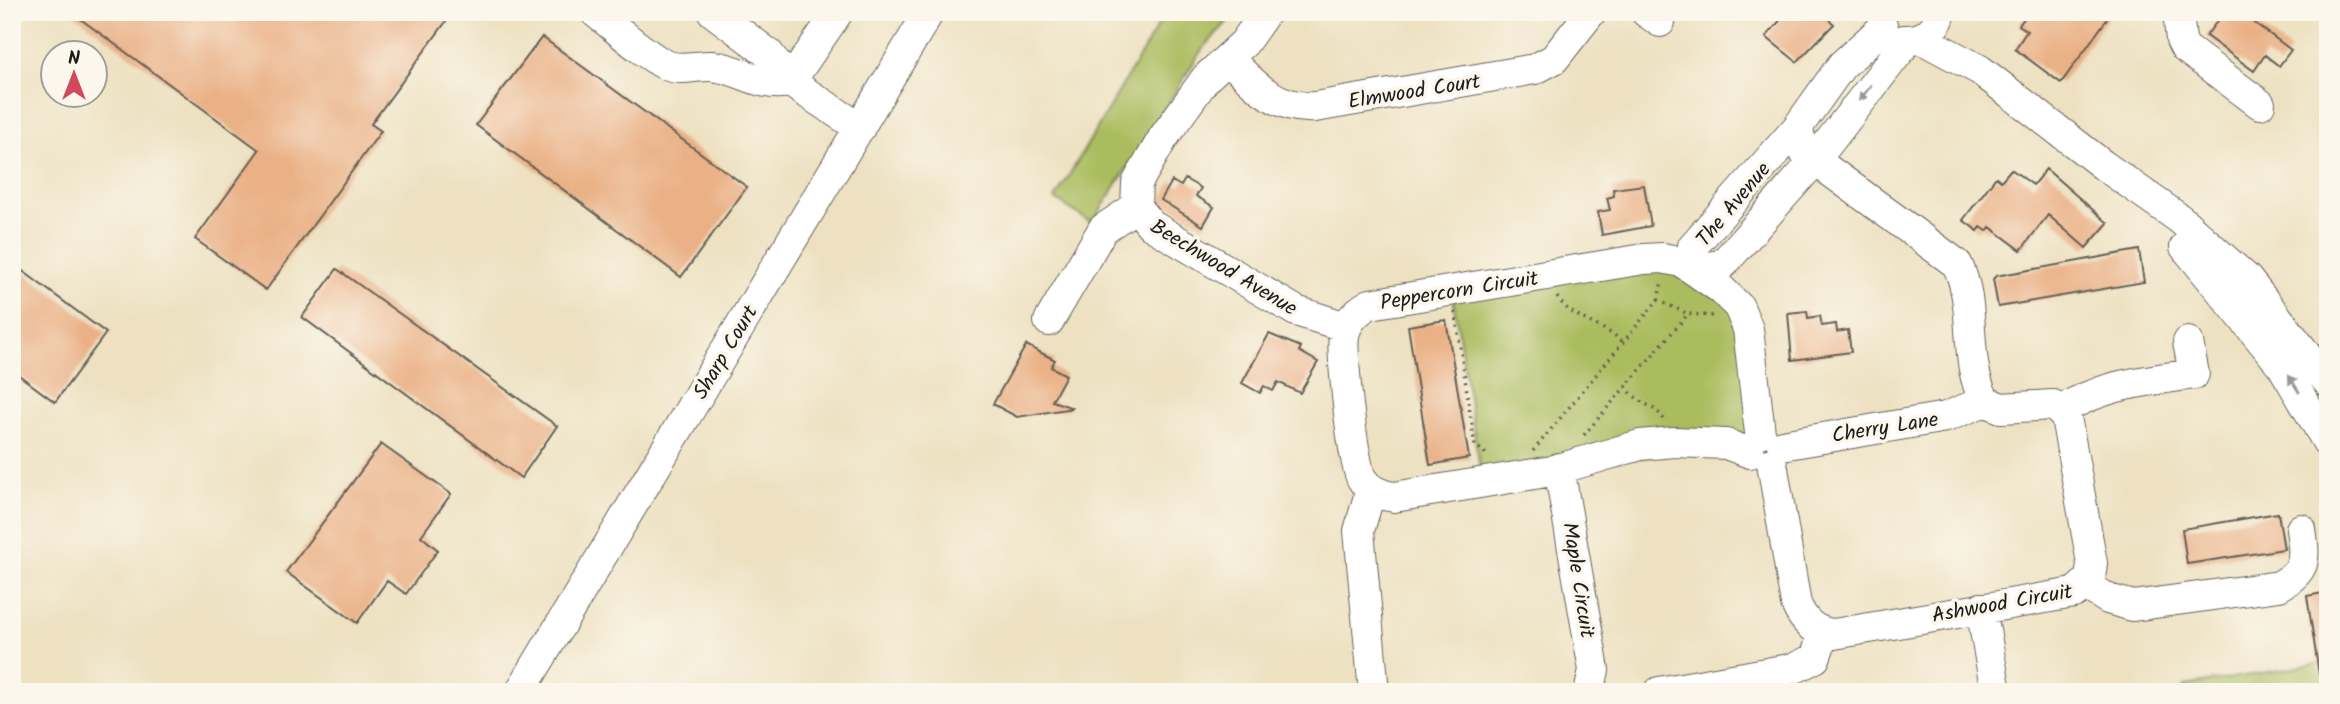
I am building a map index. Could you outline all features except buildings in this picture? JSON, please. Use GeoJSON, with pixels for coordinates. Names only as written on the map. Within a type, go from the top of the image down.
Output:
{"type":"FeatureCollection","features":[{"type":"Feature","properties":{"kind":"street"},"geometry":{"type":"LineString","coordinates":[[595,12],[668,66],[713,66],[742,74],[761,83],[790,82]]}},
{"type":"Feature","properties":{"kind":"street"},"geometry":{"type":"LineString","coordinates":[[713,12],[769,54],[790,82],[860,128]]}},
{"type":"Feature","properties":{"kind":"street"},"geometry":{"type":"LineString","coordinates":[[790,82],[838,12]]}},
{"type":"Feature","properties":{"kind":"street","name":"Sharp Court"},"geometry":{"type":"LineString","coordinates":[[520,692],[929,12]]}},
{"type":"Feature","properties":{"kind":"street","name":"Beechwood Avenue"},"geometry":{"type":"LineString","coordinates":[[1266,12],[1244,43],[1206,78],[1163,138],[1137,183],[1136,207],[1151,225],[1296,311],[1346,327]]}},
{"type":"Feature","properties":{"kind":"street","name":"Elmwood Court"},"geometry":{"type":"LineString","coordinates":[[1228,58],[1252,84],[1284,104],[1315,107],[1535,69],[1553,59],[1591,12]]}},
{"type":"Feature","properties":{"kind":"street"},"geometry":{"type":"LineString","coordinates":[[1897,29],[1933,30],[1942,12]]}},
{"type":"Feature","properties":{"kind":"street"},"geometry":{"type":"LineString","coordinates":[[1942,12],[1959,43],[1980,70]]}},
{"type":"Feature","properties":{"kind":"street"},"geometry":{"type":"LineString","coordinates":[[2178,12],[2181,40],[2185,48],[2260,104]]}},
{"type":"Feature","properties":{"kind":"street"},"geometry":{"type":"LineString","coordinates":[[1897,29],[1980,70],[2103,165],[2180,219],[2247,279],[2328,382]]}},
{"type":"Feature","properties":{"kind":"street","name":"The Avenue"},"geometry":{"type":"LineString","coordinates":[[1897,29],[1815,160],[1723,264],[1696,270],[1693,246],[1797,128],[1842,65],[1897,29]]}},
{"type":"Feature","properties":{"kind":"street"},"geometry":{"type":"LineString","coordinates":[[1797,128],[1805,153],[1957,264],[1964,282],[1977,377],[1985,401],[2001,408],[2043,404],[2053,405],[2061,410],[2092,392],[2111,386],[2194,374],[2188,342]]}},
{"type":"Feature","properties":{"kind":"street"},"geometry":{"type":"LineString","coordinates":[[2103,165],[2200,261],[2283,367],[2328,443]]}},
{"type":"Feature","properties":{"kind":"street"},"geometry":{"type":"LineString","coordinates":[[1049,321],[1103,229],[1136,207]]}},
{"type":"Feature","properties":{"kind":"street","name":"Peppercorn Circuit"},"geometry":{"type":"LineString","coordinates":[[1346,327],[1356,313],[1370,304],[1662,258],[1682,262],[1731,296],[1748,329],[1766,448]]}},
{"type":"Feature","properties":{"kind":"street"},"geometry":{"type":"LineString","coordinates":[[1346,327],[1344,348],[1355,464],[1361,479],[1371,489],[1394,497],[1559,468],[1619,449],[1658,443],[1726,444],[1766,448],[1796,604],[1802,618],[1824,633],[1815,658],[1802,666],[1659,692]]}},
{"type":"Feature","properties":{"kind":"street","name":"Cherry Lane"},"geometry":{"type":"LineString","coordinates":[[1766,448],[1946,417],[1985,401]]}},
{"type":"Feature","properties":{"kind":"street","name":"Ashwood Circuit"},"geometry":{"type":"LineString","coordinates":[[1824,633],[2074,593],[2086,585],[2092,563],[2068,427],[2061,410]]}},
{"type":"Feature","properties":{"kind":"street","name":"Maple Circuit"},"geometry":{"type":"LineString","coordinates":[[1559,468],[1597,690]]}},
{"type":"Feature","properties":{"kind":"street"},"geometry":{"type":"LineString","coordinates":[[1371,489],[1359,531],[1374,692]]}},
{"type":"Feature","properties":{"kind":"street"},"geometry":{"type":"LineString","coordinates":[[2086,585],[2108,599],[2133,606],[2280,586],[2294,578],[2302,568],[2304,555],[2301,529]]}},
{"type":"Feature","properties":{"kind":"street"},"geometry":{"type":"LineString","coordinates":[[1981,608],[1996,692]]}},
{"type":"Feature","properties":{"kind":"path"},"geometry":{"type":"LineString","coordinates":[[1525,460],[1658,300],[1662,258]]}},
{"type":"Feature","properties":{"kind":"path"},"geometry":{"type":"LineString","coordinates":[[1551,274],[1554,293],[1561,303],[1623,342]]}},
{"type":"Feature","properties":{"kind":"path"},"geometry":{"type":"LineString","coordinates":[[1658,300],[1688,314],[1713,317],[1738,307]]}},
{"type":"Feature","properties":{"kind":"path"},"geometry":{"type":"LineString","coordinates":[[1448,306],[1455,312],[1475,446],[1484,451],[1490,467],[1477,474],[1469,484]]}},
{"type":"Feature","properties":{"kind":"path"},"geometry":{"type":"LineString","coordinates":[[1584,436],[1688,314]]}},
{"type":"Feature","properties":{"kind":"path"},"geometry":{"type":"LineString","coordinates":[[1626,386],[1640,403],[1657,410],[1664,418],[1666,431]]}},
{"type":"Feature","properties":{"kind":"green space"},"geometry":{"type":"Polygon","coordinates":[[[1166,12],[1236,12],[1201,51],[1092,223],[1055,199],[1166,12]]]}},
{"type":"Feature","properties":{"kind":"green space"},"geometry":{"type":"Polygon","coordinates":[[[1644,259],[1731,296],[1760,433],[1726,444],[1482,482],[1452,291],[1644,259]]]}},
{"type":"Feature","properties":{"kind":"green space"},"geometry":{"type":"Polygon","coordinates":[[[2328,662],[2328,692],[2181,692],[2185,686],[2328,662]]]}}]}
